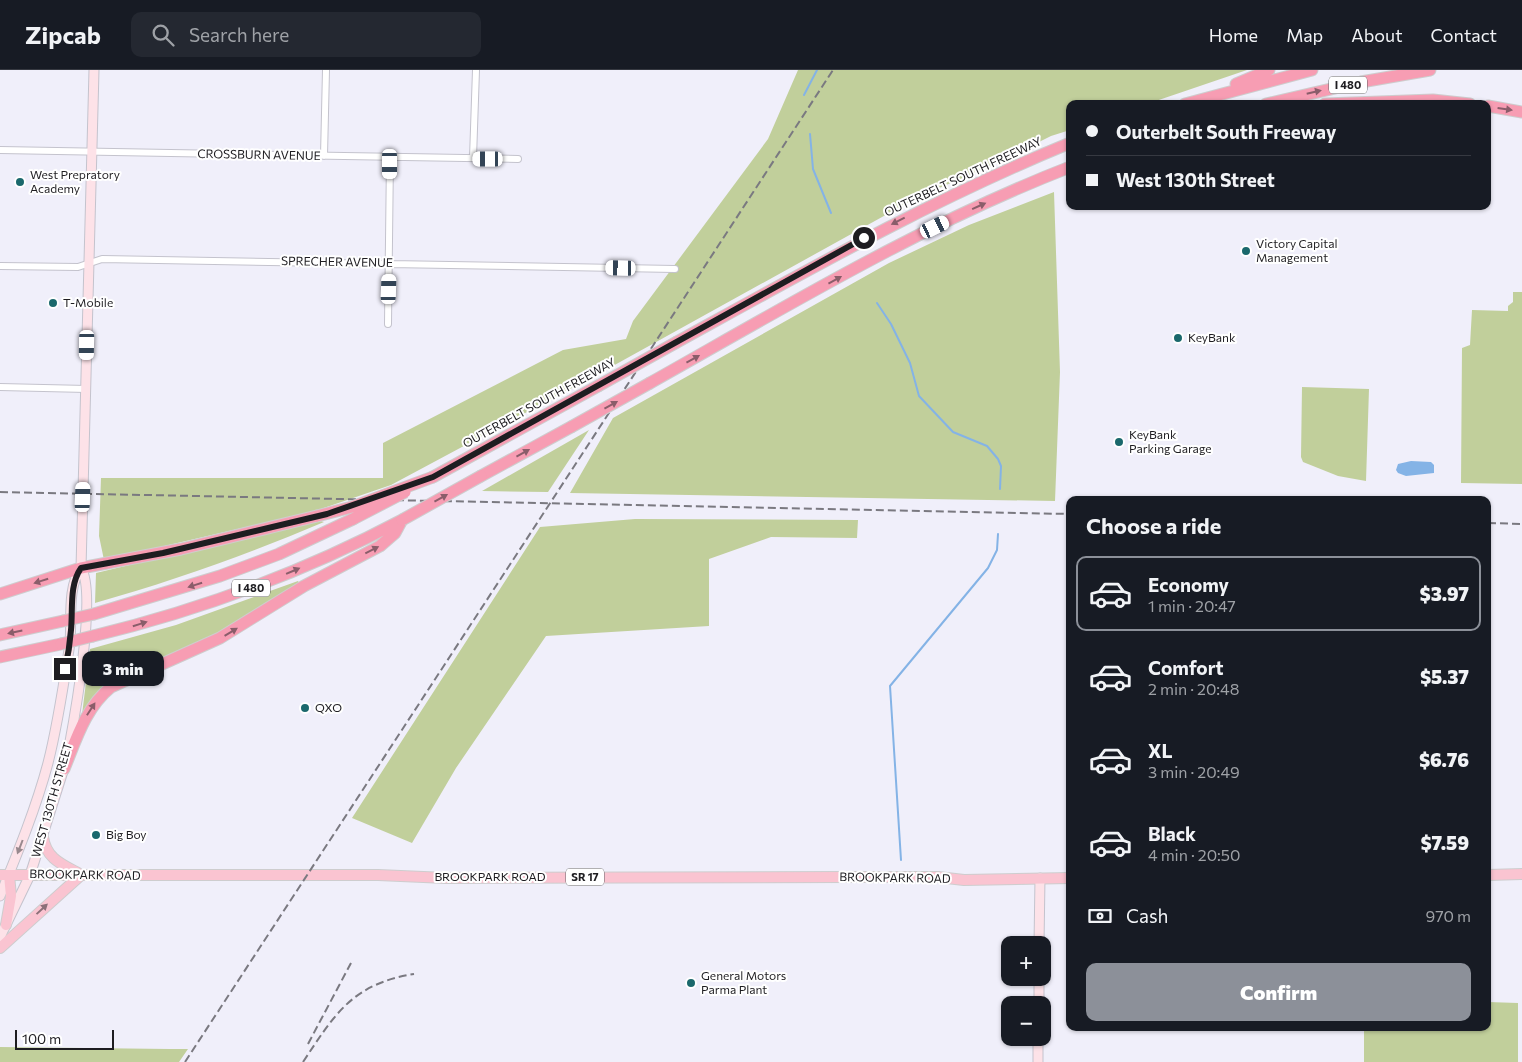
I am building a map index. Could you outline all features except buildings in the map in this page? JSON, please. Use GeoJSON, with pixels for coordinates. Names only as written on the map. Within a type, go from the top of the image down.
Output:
{"type":"FeatureCollection","features":[{"type":"Feature","properties":{"kind":"highway"},"geometry":{"type":"LineString","coordinates":[[1210,96],[1268,70]]}},
{"type":"Feature","properties":{"kind":"highway","name":"I 480"},"geometry":{"type":"LineString","coordinates":[[1198,100],[1312,70]]}},
{"type":"Feature","properties":{"kind":"highway","name":"I 480"},"geometry":{"type":"LineString","coordinates":[[1283,100],[1353,84],[1430,70]]}},
{"type":"Feature","properties":{"kind":"highway"},"geometry":{"type":"LineString","coordinates":[[1491,107],[1522,112]]}},
{"type":"Feature","properties":{"kind":"highway","name":"OUTERBELT SOUTH FREEWAY"},"geometry":{"type":"LineString","coordinates":[[0,635],[94,614],[220,576],[279,554],[353,519],[434,476],[915,212],[1066,145]]}},
{"type":"Feature","properties":{"kind":"highway","name":"I 480"},"geometry":{"type":"LineString","coordinates":[[0,657],[93,636],[212,602],[279,578],[402,520],[921,233],[1066,169]]}},
{"type":"Feature","properties":{"kind":"highway"},"geometry":{"type":"LineString","coordinates":[[0,594],[81,568],[172,551],[317,516],[352,506],[434,476]]}},
{"type":"Feature","properties":{"kind":"highway"},"geometry":{"type":"LineString","coordinates":[[64,769],[91,707],[110,688],[220,638],[304,586],[380,546],[394,533],[402,520]]}},
{"type":"Feature","properties":{"kind":"main road","name":"WEST 130TH STREET"},"geometry":{"type":"LineString","coordinates":[[0,937],[30,874],[64,769],[74,722],[85,623],[87,581],[81,568],[94,70]]}},
{"type":"Feature","properties":{"kind":"main road","name":"WEST 130TH STREET"},"geometry":{"type":"LineString","coordinates":[[0,896],[4,874],[38,794],[48,763],[68,652],[74,587],[77,574],[81,568]]}},
{"type":"Feature","properties":{"kind":"main road"},"geometry":{"type":"LineString","coordinates":[[48,763],[64,769]]}},
{"type":"Feature","properties":{"kind":"main road"},"geometry":{"type":"LineString","coordinates":[[38,794],[55,801]]}},
{"type":"Feature","properties":{"kind":"main road"},"geometry":{"type":"LineString","coordinates":[[0,948],[81,875],[59,864],[48,854],[43,837]]}},
{"type":"Feature","properties":{"kind":"main road"},"geometry":{"type":"LineString","coordinates":[[4,874],[11,896],[6,925]]}},
{"type":"Feature","properties":{"kind":"main road","name":"BROOKPARK ROAD"},"geometry":{"type":"LineString","coordinates":[[4,874],[378,875],[446,878],[861,877],[964,880],[1066,878]]}},
{"type":"Feature","properties":{"kind":"main road"},"geometry":{"type":"LineString","coordinates":[[1491,875],[1522,874]]}},
{"type":"Feature","properties":{"kind":"main road"},"geometry":{"type":"LineString","coordinates":[[1039,936],[1040,878]]}},
{"type":"Feature","properties":{"kind":"main road"},"geometry":{"type":"LineString","coordinates":[[1038,1046],[1038,1062]]}},
{"type":"Feature","properties":{"kind":"street"},"geometry":{"type":"LineString","coordinates":[[324,156],[326,70]]}},
{"type":"Feature","properties":{"kind":"street"},"geometry":{"type":"LineString","coordinates":[[473,158],[476,70]]}},
{"type":"Feature","properties":{"kind":"street","name":"CROSSBURN AVENUE"},"geometry":{"type":"LineString","coordinates":[[0,150],[518,159]]}},
{"type":"Feature","properties":{"kind":"street"},"geometry":{"type":"LineString","coordinates":[[388,324],[390,157]]}},
{"type":"Feature","properties":{"kind":"street","name":"SPRECHER AVENUE"},"geometry":{"type":"LineString","coordinates":[[0,266],[78,268],[102,258],[675,269]]}},
{"type":"Feature","properties":{"kind":"street"},"geometry":{"type":"LineString","coordinates":[[0,387],[86,389]]}},
{"type":"Feature","properties":{"kind":"green space"},"geometry":{"type":"Polygon","coordinates":[[[798,70],[1247,70],[1159,100],[1066,100],[1066,131],[1051,136],[991,166],[920,196],[611,367],[391,485],[315,511],[104,560],[99,536],[101,478],[383,478],[383,443],[563,350],[626,339],[633,321],[768,139],[798,70]]]}},
{"type":"Feature","properties":{"kind":"green space"},"geometry":{"type":"Polygon","coordinates":[[[1054,192],[1060,372],[1055,501],[570,493],[613,418],[889,263],[969,225],[1054,192]]]}},
{"type":"Feature","properties":{"kind":"green space"},"geometry":{"type":"Polygon","coordinates":[[[1513,292],[1522,292],[1522,484],[1461,483],[1462,348],[1470,345],[1472,310],[1508,311],[1508,306],[1513,302],[1513,292]]]}},
{"type":"Feature","properties":{"kind":"green space"},"geometry":{"type":"Polygon","coordinates":[[[1302,387],[1369,389],[1366,481],[1338,476],[1303,462],[1301,457],[1302,387]]]}},
{"type":"Feature","properties":{"kind":"green space"},"geometry":{"type":"Polygon","coordinates":[[[589,430],[548,492],[482,491],[589,430]]]}},
{"type":"Feature","properties":{"kind":"green space"},"geometry":{"type":"Polygon","coordinates":[[[635,519],[858,520],[857,538],[771,537],[709,559],[709,626],[546,636],[456,768],[412,843],[352,818],[540,527],[635,519]]]}},
{"type":"Feature","properties":{"kind":"green space"},"geometry":{"type":"Polygon","coordinates":[[[317,520],[324,522],[211,566],[95,603],[96,573],[317,520]]]}},
{"type":"Feature","properties":{"kind":"green space"},"geometry":{"type":"Polygon","coordinates":[[[298,581],[300,584],[234,625],[122,677],[82,715],[90,649],[176,625],[298,581]]]}},
{"type":"Feature","properties":{"kind":"green space"},"geometry":{"type":"Polygon","coordinates":[[[1491,1002],[1518,1003],[1518,1062],[1364,1062],[1364,1031],[1491,1031],[1491,1002]]]}},
{"type":"Feature","properties":{"kind":"green space"},"geometry":{"type":"Polygon","coordinates":[[[0,1047],[188,1049],[179,1062],[0,1062],[0,1047]]]}},
{"type":"Feature","properties":{"kind":"water"},"geometry":{"type":"Polygon","coordinates":[[[1411,461],[1431,462],[1434,465],[1434,473],[1406,476],[1398,473],[1396,470],[1398,464],[1411,461]]]}},
{"type":"Feature","properties":{"kind":"waterway"},"geometry":{"type":"LineString","coordinates":[[804,95],[817,70]]}},
{"type":"Feature","properties":{"kind":"waterway"},"geometry":{"type":"LineString","coordinates":[[810,134],[813,169],[831,213]]}},
{"type":"Feature","properties":{"kind":"waterway"},"geometry":{"type":"LineString","coordinates":[[877,303],[891,324],[910,363],[919,396],[953,432],[987,446],[998,459],[1001,466],[1000,489]]}},
{"type":"Feature","properties":{"kind":"waterway"},"geometry":{"type":"LineString","coordinates":[[901,860],[890,686],[988,568],[997,550],[998,534]]}},
{"type":"Feature","properties":{"kind":"railway"},"geometry":{"type":"LineString","coordinates":[[185,1062],[833,70]]}},
{"type":"Feature","properties":{"kind":"railway"},"geometry":{"type":"LineString","coordinates":[[0,492],[1066,514]]}},
{"type":"Feature","properties":{"kind":"railway"},"geometry":{"type":"LineString","coordinates":[[1491,523],[1522,524]]}},
{"type":"Feature","properties":{"kind":"railway"},"geometry":{"type":"LineString","coordinates":[[308,1044],[351,963]]}},
{"type":"Feature","properties":{"kind":"railway"},"geometry":{"type":"LineString","coordinates":[[303,1062],[325,1029],[347,1004],[375,985],[414,974]]}},
{"type":"Feature","properties":{"kind":"place","name":"West Prepratory Academy"},"geometry":{"type":"Point","coordinates":[20,182]}},
{"type":"Feature","properties":{"kind":"place","name":"Victory Capital Management"},"geometry":{"type":"Point","coordinates":[1246,251]}},
{"type":"Feature","properties":{"kind":"place","name":"T-Mobile"},"geometry":{"type":"Point","coordinates":[53,303]}},
{"type":"Feature","properties":{"kind":"place","name":"KeyBank"},"geometry":{"type":"Point","coordinates":[1178,338]}},
{"type":"Feature","properties":{"kind":"place","name":"KeyBank Parking Garage"},"geometry":{"type":"Point","coordinates":[1119,442]}},
{"type":"Feature","properties":{"kind":"place","name":"QXO"},"geometry":{"type":"Point","coordinates":[305,708]}},
{"type":"Feature","properties":{"kind":"place","name":"Big Boy"},"geometry":{"type":"Point","coordinates":[96,835]}},
{"type":"Feature","properties":{"kind":"place","name":"General Motors Parma Plant"},"geometry":{"type":"Point","coordinates":[691,983]}},
{"type":"Feature","properties":{"kind":"route"},"geometry":{"type":"LineString","coordinates":[[65,669],[71,632],[75,580],[81,568],[163,553],[327,514],[433,477],[864,238]]}}]}
